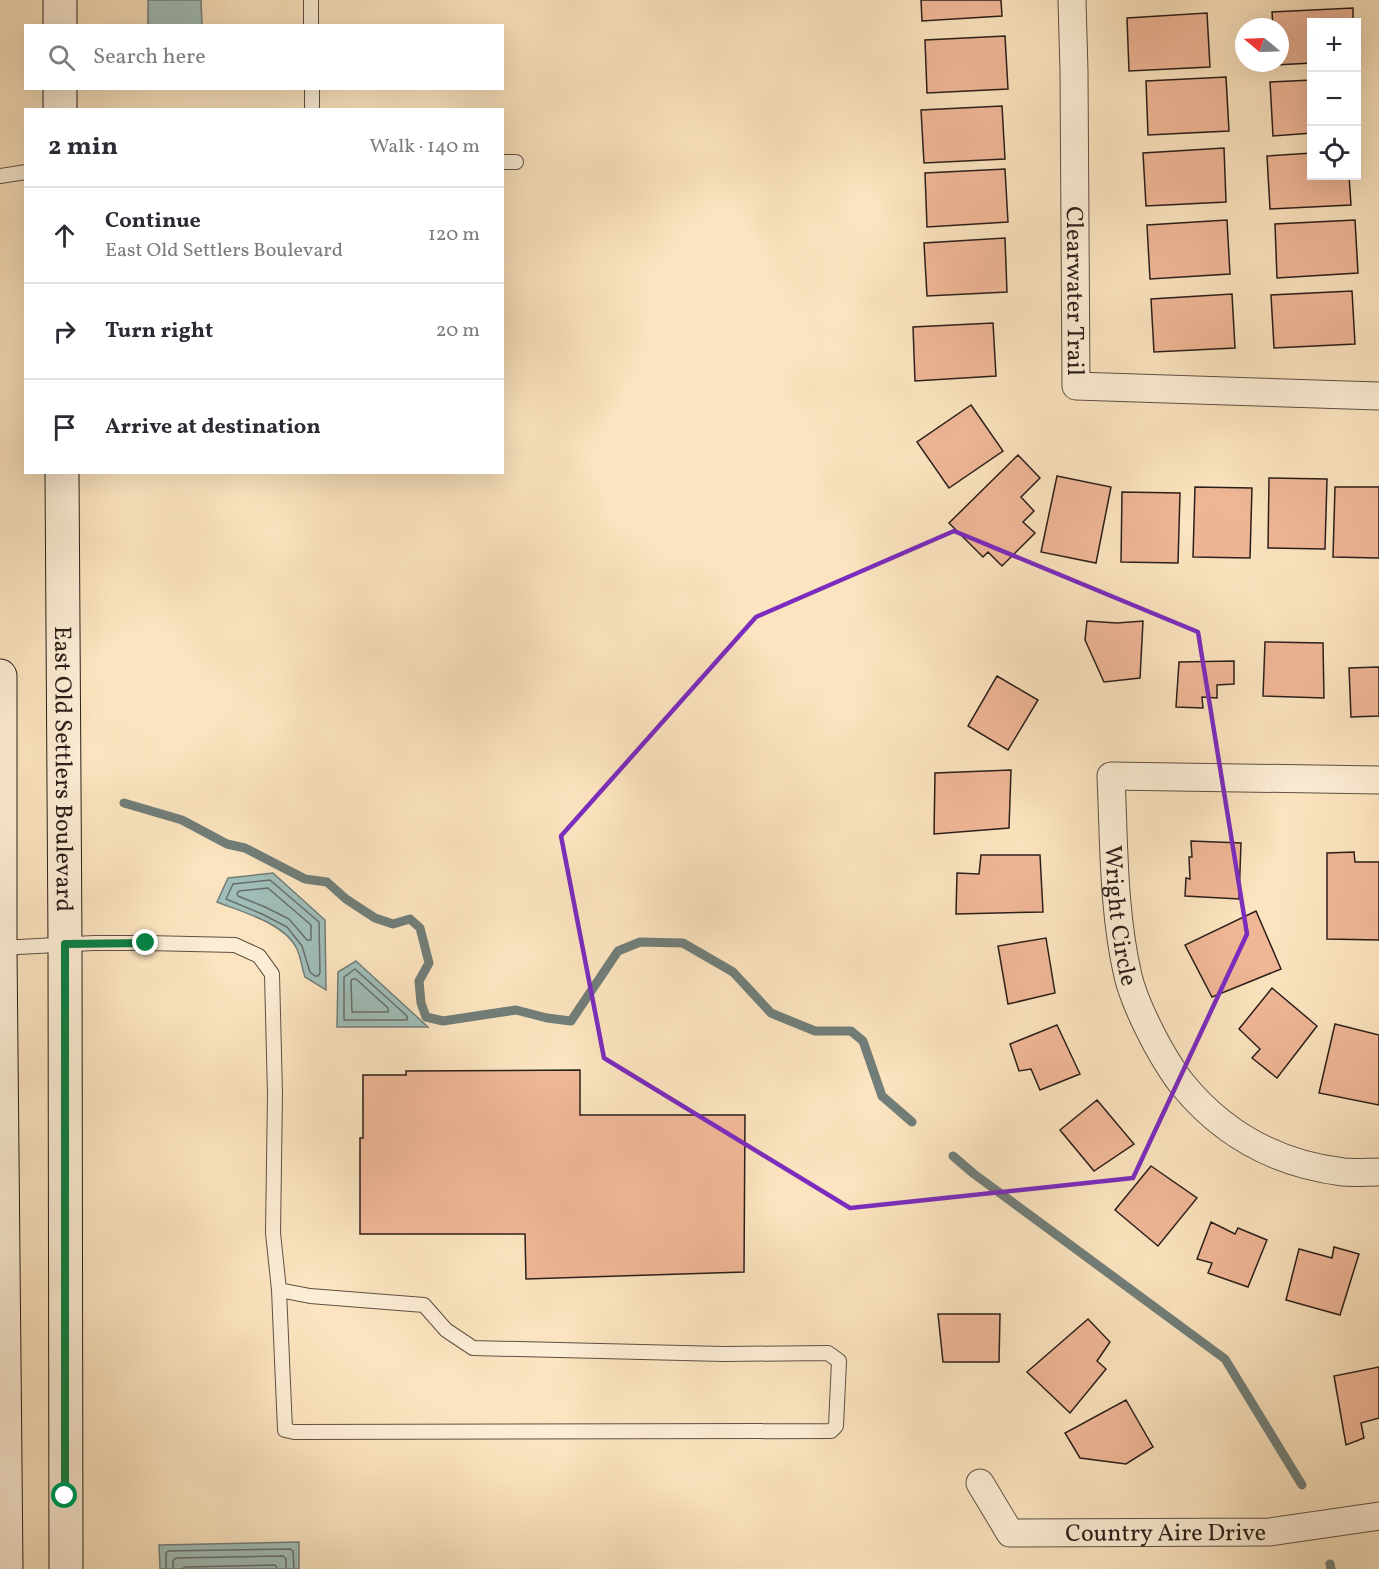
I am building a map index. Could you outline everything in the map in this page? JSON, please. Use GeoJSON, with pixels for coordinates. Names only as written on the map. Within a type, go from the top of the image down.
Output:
{"type":"FeatureCollection","features":[{"type":"Feature","properties":{"kind":"main road"},"geometry":{"type":"LineString","coordinates":[[60,0],[60,24]]}},
{"type":"Feature","properties":{"kind":"main road"},"geometry":{"type":"LineString","coordinates":[[60,90],[60,108]]}},
{"type":"Feature","properties":{"kind":"main road","name":"East Old Settlers Boulevard"},"geometry":{"type":"LineString","coordinates":[[62,474],[66,1569]]}},
{"type":"Feature","properties":{"kind":"main road"},"geometry":{"type":"LineString","coordinates":[[0,676],[3,1463],[6,1569]]}},
{"type":"Feature","properties":{"kind":"street","name":"Clearwater Trail"},"geometry":{"type":"LineString","coordinates":[[1072,0],[1076,386],[1379,396]]}},
{"type":"Feature","properties":{"kind":"street","name":"Wright Circle"},"geometry":{"type":"LineString","coordinates":[[1379,780],[1111,776],[1119,929],[1128,979],[1147,1026],[1182,1085],[1211,1115],[1254,1145],[1303,1165],[1344,1172],[1379,1173]]}},
{"type":"Feature","properties":{"kind":"street","name":"Country Aire Drive"},"geometry":{"type":"LineString","coordinates":[[980,1483],[1010,1533],[1270,1532],[1379,1516]]}},
{"type":"Feature","properties":{"kind":"lane"},"geometry":{"type":"LineString","coordinates":[[311,0],[311,24]]}},
{"type":"Feature","properties":{"kind":"lane"},"geometry":{"type":"LineString","coordinates":[[312,90],[312,108]]}},
{"type":"Feature","properties":{"kind":"lane"},"geometry":{"type":"LineString","coordinates":[[0,176],[24,172]]}},
{"type":"Feature","properties":{"kind":"lane"},"geometry":{"type":"LineString","coordinates":[[0,948],[65,944],[235,945],[260,956],[272,974],[275,1094],[273,1233],[279,1290],[285,1430],[294,1432],[831,1431],[837,1426],[839,1361],[828,1353],[724,1354],[473,1348],[446,1330],[424,1305],[310,1296],[279,1290]]}},
{"type":"Feature","properties":{"kind":"highlighted area"},"geometry":{"type":"Polygon","coordinates":[[[954,531],[1198,632],[1247,934],[1133,1178],[850,1208],[604,1058],[561,836],[756,617],[954,531]]]}},
{"type":"Feature","properties":{"kind":"water"},"geometry":{"type":"Polygon","coordinates":[[[148,0],[201,0],[202,24],[148,24],[148,0]]]}},
{"type":"Feature","properties":{"kind":"water"},"geometry":{"type":"Polygon","coordinates":[[[273,873],[325,920],[326,990],[305,977],[297,949],[283,932],[262,919],[217,902],[228,878],[273,873]]]}},
{"type":"Feature","properties":{"kind":"water"},"geometry":{"type":"Polygon","coordinates":[[[356,961],[428,1027],[337,1027],[338,972],[356,961]]]}},
{"type":"Feature","properties":{"kind":"water"},"geometry":{"type":"Polygon","coordinates":[[[299,1542],[299,1569],[160,1569],[159,1545],[299,1542]]]}},
{"type":"Feature","properties":{"kind":"building"},"geometry":{"type":"Polygon","coordinates":[[[921,0],[1001,0],[1002,16],[922,21],[921,0]]]}},
{"type":"Feature","properties":{"kind":"building"},"geometry":{"type":"Polygon","coordinates":[[[1353,8],[1353,18],[1307,18],[1307,63],[1289,64],[1289,18],[1272,18],[1272,12],[1353,8]]]}},
{"type":"Feature","properties":{"kind":"building"},"geometry":{"type":"Polygon","coordinates":[[[1207,13],[1210,67],[1129,71],[1127,18],[1207,13]]]}},
{"type":"Feature","properties":{"kind":"building"},"geometry":{"type":"Polygon","coordinates":[[[1005,36],[1008,89],[927,93],[925,40],[1005,36]]]}},
{"type":"Feature","properties":{"kind":"building"},"geometry":{"type":"Polygon","coordinates":[[[1226,77],[1229,131],[1148,135],[1146,81],[1226,77]]]}},
{"type":"Feature","properties":{"kind":"building"},"geometry":{"type":"Polygon","coordinates":[[[1307,80],[1307,133],[1273,136],[1270,82],[1307,80]]]}},
{"type":"Feature","properties":{"kind":"building"},"geometry":{"type":"Polygon","coordinates":[[[1002,106],[1005,159],[924,163],[921,110],[1002,106]]]}},
{"type":"Feature","properties":{"kind":"building"},"geometry":{"type":"Polygon","coordinates":[[[1224,148],[1226,202],[1146,206],[1143,153],[1224,148]]]}},
{"type":"Feature","properties":{"kind":"building"},"geometry":{"type":"Polygon","coordinates":[[[1307,153],[1307,180],[1349,180],[1351,205],[1270,209],[1267,156],[1307,153]]]}},
{"type":"Feature","properties":{"kind":"building"},"geometry":{"type":"Polygon","coordinates":[[[1005,169],[1008,222],[927,227],[925,173],[1005,169]]]}},
{"type":"Feature","properties":{"kind":"building"},"geometry":{"type":"Polygon","coordinates":[[[1227,220],[1230,274],[1150,279],[1147,225],[1227,220]]]}},
{"type":"Feature","properties":{"kind":"building"},"geometry":{"type":"Polygon","coordinates":[[[1355,220],[1358,273],[1277,278],[1275,224],[1355,220]]]}},
{"type":"Feature","properties":{"kind":"building"},"geometry":{"type":"Polygon","coordinates":[[[1005,238],[1007,292],[927,296],[924,243],[1005,238]]]}},
{"type":"Feature","properties":{"kind":"building"},"geometry":{"type":"Polygon","coordinates":[[[1352,291],[1355,344],[1274,348],[1271,295],[1352,291]]]}},
{"type":"Feature","properties":{"kind":"building"},"geometry":{"type":"Polygon","coordinates":[[[1232,294],[1235,348],[1154,352],[1151,299],[1232,294]]]}},
{"type":"Feature","properties":{"kind":"building"},"geometry":{"type":"Polygon","coordinates":[[[993,323],[996,376],[915,381],[913,327],[993,323]]]}},
{"type":"Feature","properties":{"kind":"building"},"geometry":{"type":"Polygon","coordinates":[[[971,405],[1003,451],[949,488],[917,442],[971,405]]]}},
{"type":"Feature","properties":{"kind":"building"},"geometry":{"type":"Polygon","coordinates":[[[1018,455],[1040,478],[1021,497],[1034,511],[1023,522],[1035,533],[1002,566],[988,552],[983,557],[949,523],[1018,455]]]}},
{"type":"Feature","properties":{"kind":"building"},"geometry":{"type":"Polygon","coordinates":[[[1057,476],[1111,487],[1096,563],[1041,552],[1057,476]]]}},
{"type":"Feature","properties":{"kind":"building"},"geometry":{"type":"Polygon","coordinates":[[[1269,478],[1327,479],[1325,549],[1268,548],[1269,478]]]}},
{"type":"Feature","properties":{"kind":"building"},"geometry":{"type":"Polygon","coordinates":[[[1195,487],[1252,488],[1250,558],[1193,557],[1195,487]]]}},
{"type":"Feature","properties":{"kind":"building"},"geometry":{"type":"Polygon","coordinates":[[[1335,487],[1379,487],[1379,558],[1333,557],[1335,487]]]}},
{"type":"Feature","properties":{"kind":"building"},"geometry":{"type":"Polygon","coordinates":[[[1122,492],[1180,493],[1178,563],[1121,562],[1122,492]]]}},
{"type":"Feature","properties":{"kind":"building"},"geometry":{"type":"Polygon","coordinates":[[[1087,621],[1117,623],[1143,621],[1140,678],[1104,682],[1085,640],[1087,621]]]}},
{"type":"Feature","properties":{"kind":"building"},"geometry":{"type":"Polygon","coordinates":[[[1265,642],[1323,643],[1324,698],[1263,696],[1265,642]]]}},
{"type":"Feature","properties":{"kind":"building"},"geometry":{"type":"Polygon","coordinates":[[[1234,661],[1234,684],[1217,685],[1217,698],[1202,697],[1203,708],[1176,707],[1179,662],[1234,661]]]}},
{"type":"Feature","properties":{"kind":"building"},"geometry":{"type":"Polygon","coordinates":[[[1379,667],[1379,716],[1351,717],[1349,668],[1379,667]]]}},
{"type":"Feature","properties":{"kind":"building"},"geometry":{"type":"Polygon","coordinates":[[[997,676],[1038,700],[1008,750],[968,726],[997,676]]]}},
{"type":"Feature","properties":{"kind":"building"},"geometry":{"type":"Polygon","coordinates":[[[1011,770],[1009,828],[934,834],[935,773],[1011,770]]]}},
{"type":"Feature","properties":{"kind":"building"},"geometry":{"type":"Polygon","coordinates":[[[1191,841],[1241,843],[1239,899],[1185,896],[1186,878],[1190,879],[1191,841]]]}},
{"type":"Feature","properties":{"kind":"building"},"geometry":{"type":"Polygon","coordinates":[[[1354,852],[1355,862],[1379,862],[1379,940],[1327,939],[1327,853],[1354,852]]]}},
{"type":"Feature","properties":{"kind":"building"},"geometry":{"type":"Polygon","coordinates":[[[981,855],[1040,855],[1043,912],[956,914],[957,873],[979,874],[981,855]]]}},
{"type":"Feature","properties":{"kind":"building"},"geometry":{"type":"Polygon","coordinates":[[[1256,911],[1281,969],[1212,997],[1185,945],[1256,911]]]}},
{"type":"Feature","properties":{"kind":"building"},"geometry":{"type":"Polygon","coordinates":[[[1046,938],[1055,993],[1008,1004],[998,946],[1046,938]]]}},
{"type":"Feature","properties":{"kind":"building"},"geometry":{"type":"Polygon","coordinates":[[[1272,988],[1317,1026],[1277,1078],[1252,1058],[1260,1049],[1239,1029],[1272,988]]]}},
{"type":"Feature","properties":{"kind":"building"},"geometry":{"type":"Polygon","coordinates":[[[1335,1024],[1379,1035],[1379,1105],[1319,1093],[1335,1024]]]}},
{"type":"Feature","properties":{"kind":"building"},"geometry":{"type":"Polygon","coordinates":[[[1057,1025],[1080,1074],[1040,1090],[1031,1069],[1019,1071],[1010,1044],[1057,1025]]]}},
{"type":"Feature","properties":{"kind":"building"},"geometry":{"type":"Polygon","coordinates":[[[580,1070],[580,1115],[745,1115],[744,1272],[526,1279],[525,1234],[360,1234],[360,1138],[363,1138],[363,1075],[406,1075],[406,1071],[580,1070]]]}},
{"type":"Feature","properties":{"kind":"building"},"geometry":{"type":"Polygon","coordinates":[[[1097,1100],[1134,1144],[1094,1171],[1060,1130],[1097,1100]]]}},
{"type":"Feature","properties":{"kind":"building"},"geometry":{"type":"Polygon","coordinates":[[[1151,1166],[1197,1198],[1158,1246],[1115,1210],[1151,1166]]]}},
{"type":"Feature","properties":{"kind":"building"},"geometry":{"type":"Polygon","coordinates":[[[1211,1222],[1235,1234],[1238,1228],[1267,1240],[1248,1287],[1208,1273],[1212,1263],[1197,1259],[1211,1222]]]}},
{"type":"Feature","properties":{"kind":"building"},"geometry":{"type":"Polygon","coordinates":[[[1334,1247],[1359,1254],[1340,1315],[1286,1300],[1299,1249],[1332,1258],[1334,1247]]]}},
{"type":"Feature","properties":{"kind":"building"},"geometry":{"type":"Polygon","coordinates":[[[938,1314],[1000,1314],[999,1362],[943,1362],[938,1314]]]}},
{"type":"Feature","properties":{"kind":"building"},"geometry":{"type":"Polygon","coordinates":[[[1088,1319],[1110,1342],[1097,1361],[1106,1369],[1070,1413],[1027,1372],[1088,1319]]]}},
{"type":"Feature","properties":{"kind":"building"},"geometry":{"type":"Polygon","coordinates":[[[1379,1367],[1379,1418],[1361,1423],[1364,1438],[1346,1445],[1334,1376],[1379,1367]]]}},
{"type":"Feature","properties":{"kind":"building"},"geometry":{"type":"Polygon","coordinates":[[[1126,1400],[1153,1447],[1126,1464],[1080,1458],[1065,1433],[1126,1400]]]}},
{"type":"Feature","properties":{"kind":"waterway"},"geometry":{"type":"LineString","coordinates":[[124,803],[182,820],[227,844],[245,848],[305,879],[327,882],[346,899],[375,918],[393,924],[410,919],[420,928],[429,963],[419,981],[421,1003],[426,1017],[443,1021],[516,1010],[571,1021],[618,951],[640,942],[683,943],[733,972],[771,1013],[815,1031],[851,1031],[863,1041],[882,1096],[912,1122]]}},
{"type":"Feature","properties":{"kind":"waterway"},"geometry":{"type":"LineString","coordinates":[[953,1156],[974,1174],[1225,1359],[1302,1485]]}},
{"type":"Feature","properties":{"kind":"waterway"},"geometry":{"type":"LineString","coordinates":[[1330,1564],[1331,1569]]}},
{"type":"Feature","properties":{"kind":"route"},"geometry":{"type":"LineString","coordinates":[[65,1496],[65,944],[146,943]]}}]}
